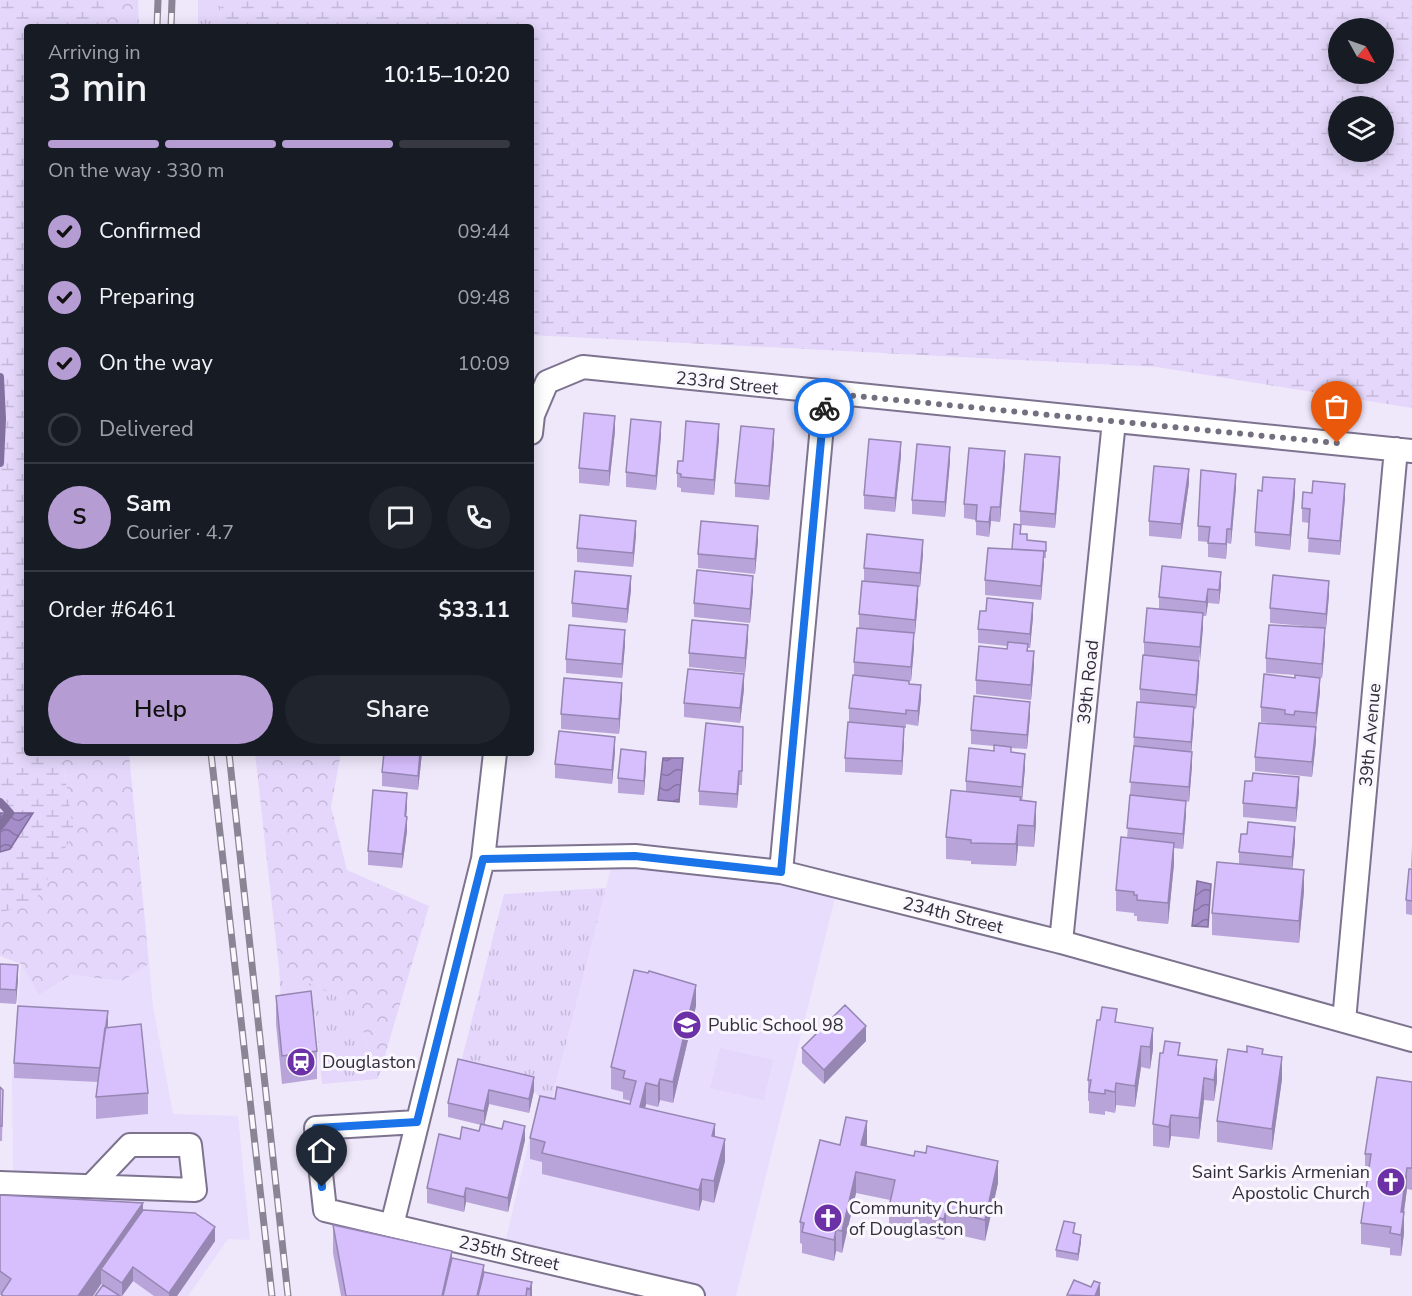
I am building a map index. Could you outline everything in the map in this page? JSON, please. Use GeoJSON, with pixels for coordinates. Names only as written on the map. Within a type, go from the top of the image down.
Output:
{"type":"FeatureCollection","features":[{"type":"Feature","properties":{"kind":"street","name":"233rd Street"},"geometry":{"type":"LineString","coordinates":[[534,413],[547,382],[583,367],[1404,450]]}},
{"type":"Feature","properties":{"kind":"street"},"geometry":{"type":"LineString","coordinates":[[781,872],[825,393]]}},
{"type":"Feature","properties":{"kind":"street","name":"39th Road"},"geometry":{"type":"LineString","coordinates":[[1061,942],[1114,422]]}},
{"type":"Feature","properties":{"kind":"street","name":"39th Avenue"},"geometry":{"type":"LineString","coordinates":[[1344,1022],[1404,450]]}},
{"type":"Feature","properties":{"kind":"street"},"geometry":{"type":"LineString","coordinates":[[392,1225],[483,859],[495,756]]}},
{"type":"Feature","properties":{"kind":"street","name":"234th Street"},"geometry":{"type":"LineString","coordinates":[[483,859],[635,856],[781,872],[1061,942],[1412,1040]]}},
{"type":"Feature","properties":{"kind":"street","name":"235th Street"},"geometry":{"type":"LineString","coordinates":[[417,1122],[316,1128],[325,1210],[693,1296]]}},
{"type":"Feature","properties":{"kind":"street"},"geometry":{"type":"LineString","coordinates":[[0,1183],[93,1184],[195,1190],[190,1145],[130,1145],[93,1184]]}},
{"type":"Feature","properties":{"kind":"shaded area","name":"Public School 98"},"geometry":{"type":"Polygon","coordinates":[[[614,856],[838,886],[736,1296],[693,1296],[503,1252],[539,1098],[552,1098],[614,856]]]}},
{"type":"Feature","properties":{"kind":"shaded area"},"geometry":{"type":"Polygon","coordinates":[[[21,964],[39,995],[71,975],[122,981],[149,964],[153,1006],[173,1114],[238,1116],[250,1240],[228,1239],[188,1296],[0,1296],[0,1180],[13,1180],[12,1076],[21,964]]]}},
{"type":"Feature","properties":{"kind":"green space"},"geometry":{"type":"Polygon","coordinates":[[[0,0],[109,0],[106,24],[24,24],[24,756],[61,756],[74,833],[32,906],[0,912],[0,0]]]}},
{"type":"Feature","properties":{"kind":"green space"},"geometry":{"type":"Polygon","coordinates":[[[109,0],[138,0],[139,24],[106,24],[109,0]]]}},
{"type":"Feature","properties":{"kind":"green space"},"geometry":{"type":"Polygon","coordinates":[[[198,0],[221,0],[219,24],[198,24],[198,0]]]}},
{"type":"Feature","properties":{"kind":"green space"},"geometry":{"type":"Polygon","coordinates":[[[221,0],[1412,0],[1412,408],[1157,367],[534,335],[534,24],[219,24],[221,0]]]}},
{"type":"Feature","properties":{"kind":"green space"},"geometry":{"type":"Polygon","coordinates":[[[61,756],[129,756],[149,964],[122,981],[71,975],[39,995],[21,964],[0,956],[0,881],[69,802],[61,756]]]}},
{"type":"Feature","properties":{"kind":"green space"},"geometry":{"type":"Polygon","coordinates":[[[255,756],[340,756],[331,807],[347,870],[429,906],[378,1079],[356,1006],[279,968],[255,756]]]}},
{"type":"Feature","properties":{"kind":"green space"},"geometry":{"type":"Polygon","coordinates":[[[606,888],[552,1098],[539,1097],[534,1091],[458,1074],[504,894],[606,888]]]}},
{"type":"Feature","properties":{"kind":"green space"},"geometry":{"type":"Polygon","coordinates":[[[279,968],[356,1006],[378,1079],[322,1084],[315,1014],[282,1018],[279,968]]]}},
{"type":"Feature","properties":{"kind":"green space"},"geometry":{"type":"Polygon","coordinates":[[[720,1048],[773,1060],[764,1100],[710,1088],[720,1048]]]}},
{"type":"Feature","properties":{"kind":"water"},"geometry":{"type":"Polygon","coordinates":[[[663,758],[683,758],[679,802],[658,800],[663,758]]]}},
{"type":"Feature","properties":{"kind":"water"},"geometry":{"type":"Polygon","coordinates":[[[0,813],[33,813],[10,849],[0,852],[0,813]]]}},
{"type":"Feature","properties":{"kind":"water"},"geometry":{"type":"Polygon","coordinates":[[[1197,881],[1211,884],[1208,927],[1192,926],[1197,881]]]}},
{"type":"Feature","properties":{"kind":"building"},"geometry":{"type":"Polygon","coordinates":[[[584,413],[615,416],[609,471],[579,468],[584,413]]]}},
{"type":"Feature","properties":{"kind":"building"},"geometry":{"type":"Polygon","coordinates":[[[631,419],[661,422],[656,476],[626,472],[631,419]]]}},
{"type":"Feature","properties":{"kind":"building"},"geometry":{"type":"Polygon","coordinates":[[[686,421],[719,424],[714,480],[681,477],[681,474],[677,473],[678,461],[683,461],[686,421]]]}},
{"type":"Feature","properties":{"kind":"building"},"geometry":{"type":"Polygon","coordinates":[[[741,426],[774,429],[769,486],[735,483],[741,426]]]}},
{"type":"Feature","properties":{"kind":"building"},"geometry":{"type":"Polygon","coordinates":[[[869,439],[901,442],[895,498],[864,495],[869,439]]]}},
{"type":"Feature","properties":{"kind":"building"},"geometry":{"type":"Polygon","coordinates":[[[917,444],[950,447],[945,502],[912,500],[917,444]]]}},
{"type":"Feature","properties":{"kind":"building"},"geometry":{"type":"Polygon","coordinates":[[[969,448],[1005,451],[1000,507],[991,507],[989,522],[976,521],[977,505],[964,504],[969,448]]]}},
{"type":"Feature","properties":{"kind":"building"},"geometry":{"type":"Polygon","coordinates":[[[1025,454],[1060,457],[1055,514],[1020,511],[1025,454]]]}},
{"type":"Feature","properties":{"kind":"building"},"geometry":{"type":"Polygon","coordinates":[[[1154,466],[1189,469],[1181,524],[1149,521],[1154,466]]]}},
{"type":"Feature","properties":{"kind":"building"},"geometry":{"type":"Polygon","coordinates":[[[1201,470],[1236,474],[1231,529],[1227,529],[1226,544],[1208,543],[1210,527],[1198,526],[1201,470]]]}},
{"type":"Feature","properties":{"kind":"building"},"geometry":{"type":"Polygon","coordinates":[[[1263,477],[1295,479],[1290,535],[1255,532],[1258,490],[1262,491],[1263,477]]]}},
{"type":"Feature","properties":{"kind":"building"},"geometry":{"type":"Polygon","coordinates":[[[1313,481],[1345,484],[1340,541],[1308,538],[1310,509],[1302,508],[1303,492],[1312,493],[1313,481]]]}},
{"type":"Feature","properties":{"kind":"building"},"geometry":{"type":"Polygon","coordinates":[[[580,515],[636,521],[633,553],[577,548],[580,515]]]}},
{"type":"Feature","properties":{"kind":"building"},"geometry":{"type":"Polygon","coordinates":[[[701,521],[758,526],[755,559],[698,554],[701,521]]]}},
{"type":"Feature","properties":{"kind":"building"},"geometry":{"type":"Polygon","coordinates":[[[1014,524],[1021,525],[1020,534],[1027,534],[1027,540],[1046,542],[1046,551],[1012,549],[1014,524]]]}},
{"type":"Feature","properties":{"kind":"building"},"geometry":{"type":"Polygon","coordinates":[[[867,534],[923,540],[920,573],[864,568],[867,534]]]}},
{"type":"Feature","properties":{"kind":"building"},"geometry":{"type":"Polygon","coordinates":[[[988,548],[1044,551],[1041,586],[985,580],[988,548]]]}},
{"type":"Feature","properties":{"kind":"building"},"geometry":{"type":"Polygon","coordinates":[[[1162,566],[1221,572],[1219,590],[1208,589],[1206,602],[1159,597],[1162,566]]]}},
{"type":"Feature","properties":{"kind":"building"},"geometry":{"type":"Polygon","coordinates":[[[697,570],[753,576],[750,609],[694,603],[697,570]]]}},
{"type":"Feature","properties":{"kind":"building"},"geometry":{"type":"Polygon","coordinates":[[[575,571],[631,576],[627,609],[572,603],[575,571]]]}},
{"type":"Feature","properties":{"kind":"building"},"geometry":{"type":"Polygon","coordinates":[[[1273,575],[1329,581],[1326,614],[1270,608],[1273,575]]]}},
{"type":"Feature","properties":{"kind":"building"},"geometry":{"type":"Polygon","coordinates":[[[862,581],[918,586],[915,620],[859,614],[862,581]]]}},
{"type":"Feature","properties":{"kind":"building"},"geometry":{"type":"Polygon","coordinates":[[[987,598],[1033,603],[1030,634],[978,629],[980,611],[986,611],[987,598]]]}},
{"type":"Feature","properties":{"kind":"building"},"geometry":{"type":"Polygon","coordinates":[[[1147,608],[1203,613],[1200,647],[1144,642],[1147,608]]]}},
{"type":"Feature","properties":{"kind":"building"},"geometry":{"type":"Polygon","coordinates":[[[692,620],[748,625],[745,658],[689,653],[692,620]]]}},
{"type":"Feature","properties":{"kind":"building"},"geometry":{"type":"Polygon","coordinates":[[[569,625],[625,630],[622,664],[566,659],[569,625]]]}},
{"type":"Feature","properties":{"kind":"building"},"geometry":{"type":"Polygon","coordinates":[[[1269,625],[1325,628],[1322,664],[1266,658],[1269,625]]]}},
{"type":"Feature","properties":{"kind":"building"},"geometry":{"type":"Polygon","coordinates":[[[857,628],[914,633],[911,667],[854,662],[857,628]]]}},
{"type":"Feature","properties":{"kind":"building"},"geometry":{"type":"Polygon","coordinates":[[[1008,642],[1028,644],[1027,651],[1034,651],[1031,685],[976,680],[979,646],[1007,649],[1008,642]]]}},
{"type":"Feature","properties":{"kind":"building"},"geometry":{"type":"Polygon","coordinates":[[[1143,655],[1199,661],[1196,695],[1140,689],[1143,655]]]}},
{"type":"Feature","properties":{"kind":"building"},"geometry":{"type":"Polygon","coordinates":[[[688,669],[744,674],[740,708],[684,703],[688,669]]]}},
{"type":"Feature","properties":{"kind":"building"},"geometry":{"type":"Polygon","coordinates":[[[1264,674],[1320,678],[1316,713],[1295,711],[1294,715],[1285,714],[1285,710],[1261,707],[1264,674]]]}},
{"type":"Feature","properties":{"kind":"building"},"geometry":{"type":"Polygon","coordinates":[[[853,675],[909,681],[909,684],[921,685],[918,711],[906,710],[906,714],[849,708],[853,675]]]}},
{"type":"Feature","properties":{"kind":"building"},"geometry":{"type":"Polygon","coordinates":[[[564,678],[622,683],[619,719],[561,714],[564,678]]]}},
{"type":"Feature","properties":{"kind":"building"},"geometry":{"type":"Polygon","coordinates":[[[974,696],[1030,702],[1027,735],[971,730],[974,696]]]}},
{"type":"Feature","properties":{"kind":"building"},"geometry":{"type":"Polygon","coordinates":[[[1137,702],[1194,707],[1191,742],[1134,737],[1137,702]]]}},
{"type":"Feature","properties":{"kind":"building"},"geometry":{"type":"Polygon","coordinates":[[[848,722],[904,727],[902,761],[845,758],[848,722]]]}},
{"type":"Feature","properties":{"kind":"building"},"geometry":{"type":"Polygon","coordinates":[[[706,723],[743,727],[742,771],[739,771],[737,794],[699,791],[706,723]]]}},
{"type":"Feature","properties":{"kind":"building"},"geometry":{"type":"Polygon","coordinates":[[[1259,723],[1316,727],[1312,762],[1255,757],[1259,723]]]}},
{"type":"Feature","properties":{"kind":"building"},"geometry":{"type":"Polygon","coordinates":[[[559,731],[615,737],[612,770],[555,764],[559,731]]]}},
{"type":"Feature","properties":{"kind":"building"},"geometry":{"type":"Polygon","coordinates":[[[994,745],[1011,747],[1011,752],[1025,754],[1022,787],[966,781],[969,748],[994,751],[994,745]]]}},
{"type":"Feature","properties":{"kind":"building"},"geometry":{"type":"Polygon","coordinates":[[[1134,746],[1192,752],[1189,787],[1130,782],[1134,746]]]}},
{"type":"Feature","properties":{"kind":"building"},"geometry":{"type":"Polygon","coordinates":[[[621,749],[646,752],[644,781],[618,778],[621,749]]]}},
{"type":"Feature","properties":{"kind":"building"},"geometry":{"type":"Polygon","coordinates":[[[384,756],[420,756],[418,776],[382,772],[384,756]]]}},
{"type":"Feature","properties":{"kind":"building"},"geometry":{"type":"Polygon","coordinates":[[[1253,773],[1299,777],[1296,808],[1243,803],[1245,781],[1252,781],[1253,773]]]}},
{"type":"Feature","properties":{"kind":"building"},"geometry":{"type":"Polygon","coordinates":[[[373,790],[407,793],[405,816],[407,817],[402,854],[368,851],[373,790]]]}},
{"type":"Feature","properties":{"kind":"building"},"geometry":{"type":"Polygon","coordinates":[[[951,790],[1021,797],[1020,800],[1036,802],[1034,826],[1018,825],[1016,844],[971,843],[971,840],[946,837],[951,790]]]}},
{"type":"Feature","properties":{"kind":"building"},"geometry":{"type":"Polygon","coordinates":[[[1130,795],[1186,801],[1183,834],[1127,828],[1130,795]]]}},
{"type":"Feature","properties":{"kind":"building"},"geometry":{"type":"Polygon","coordinates":[[[1248,822],[1295,827],[1292,857],[1239,852],[1241,834],[1247,834],[1248,822]]]}},
{"type":"Feature","properties":{"kind":"building"},"geometry":{"type":"Polygon","coordinates":[[[1121,837],[1174,843],[1168,903],[1137,900],[1134,892],[1116,890],[1121,837]]]}},
{"type":"Feature","properties":{"kind":"building"},"geometry":{"type":"Polygon","coordinates":[[[1217,862],[1304,870],[1299,921],[1212,913],[1217,862]]]}},
{"type":"Feature","properties":{"kind":"building"},"geometry":{"type":"Polygon","coordinates":[[[1409,869],[1412,869],[1412,901],[1406,900],[1409,869]]]}},
{"type":"Feature","properties":{"kind":"building"},"geometry":{"type":"Polygon","coordinates":[[[0,964],[18,965],[16,990],[0,989],[0,964]]]}},
{"type":"Feature","properties":{"kind":"building"},"geometry":{"type":"Polygon","coordinates":[[[634,970],[648,973],[649,971],[696,985],[673,1082],[660,1079],[658,1086],[646,1083],[640,1107],[715,1124],[712,1136],[725,1139],[714,1181],[702,1179],[699,1190],[542,1153],[545,1142],[530,1138],[540,1096],[555,1099],[557,1087],[630,1104],[636,1081],[623,1078],[625,1071],[611,1067],[634,970]]]}},
{"type":"Feature","properties":{"kind":"building"},"geometry":{"type":"Polygon","coordinates":[[[311,991],[317,1051],[282,1056],[276,996],[311,991]]]}},
{"type":"Feature","properties":{"kind":"building"},"geometry":{"type":"Polygon","coordinates":[[[845,1005],[866,1026],[824,1070],[802,1048],[845,1005]]]}},
{"type":"Feature","properties":{"kind":"building"},"geometry":{"type":"Polygon","coordinates":[[[18,1006],[108,1011],[100,1068],[14,1063],[18,1006]]]}},
{"type":"Feature","properties":{"kind":"building"},"geometry":{"type":"Polygon","coordinates":[[[1102,1007],[1117,1009],[1115,1022],[1153,1028],[1150,1047],[1141,1046],[1135,1086],[1116,1083],[1115,1092],[1105,1090],[1105,1094],[1089,1092],[1091,1080],[1088,1080],[1097,1020],[1100,1020],[1102,1007]]]}},
{"type":"Feature","properties":{"kind":"building"},"geometry":{"type":"Polygon","coordinates":[[[141,1024],[148,1093],[96,1097],[105,1028],[141,1024]]]}},
{"type":"Feature","properties":{"kind":"building"},"geometry":{"type":"Polygon","coordinates":[[[1165,1041],[1180,1043],[1178,1055],[1217,1060],[1214,1080],[1204,1078],[1199,1118],[1171,1115],[1169,1127],[1153,1124],[1160,1053],[1163,1053],[1165,1041]]]}},
{"type":"Feature","properties":{"kind":"building"},"geometry":{"type":"Polygon","coordinates":[[[1247,1046],[1263,1049],[1262,1054],[1282,1057],[1272,1129],[1217,1121],[1228,1049],[1247,1052],[1247,1046]]]}},
{"type":"Feature","properties":{"kind":"building"},"geometry":{"type":"Polygon","coordinates":[[[458,1059],[534,1077],[529,1099],[489,1090],[484,1111],[448,1103],[458,1059]]]}},
{"type":"Feature","properties":{"kind":"building","name":"Saint Sarkis Armenian Apostolic Church"},"geometry":{"type":"Polygon","coordinates":[[[1377,1077],[1412,1082],[1412,1168],[1407,1168],[1401,1212],[1404,1212],[1401,1235],[1390,1233],[1391,1227],[1361,1223],[1371,1154],[1365,1154],[1377,1077]]]}},
{"type":"Feature","properties":{"kind":"building"},"geometry":{"type":"Polygon","coordinates":[[[0,1087],[3,1090],[2,1126],[0,1126],[0,1087]]]}},
{"type":"Feature","properties":{"kind":"building"},"geometry":{"type":"Polygon","coordinates":[[[846,1117],[867,1121],[861,1145],[914,1156],[915,1151],[926,1153],[927,1146],[998,1161],[985,1220],[946,1211],[944,1219],[889,1207],[895,1180],[856,1172],[842,1231],[836,1230],[834,1240],[802,1232],[804,1223],[800,1222],[820,1140],[840,1145],[846,1117]]]}},
{"type":"Feature","properties":{"kind":"building"},"geometry":{"type":"Polygon","coordinates":[[[504,1121],[525,1126],[508,1198],[466,1188],[464,1197],[427,1188],[439,1134],[460,1139],[462,1127],[479,1131],[481,1124],[502,1129],[504,1121]]]}},
{"type":"Feature","properties":{"kind":"building"},"geometry":{"type":"Polygon","coordinates":[[[0,1195],[143,1203],[78,1296],[4,1296],[1,1294],[11,1279],[0,1271],[0,1195]]]}},
{"type":"Feature","properties":{"kind":"building"},"geometry":{"type":"Polygon","coordinates":[[[143,1210],[195,1213],[215,1227],[169,1293],[133,1267],[122,1283],[101,1269],[143,1210]]]}},
{"type":"Feature","properties":{"kind":"building"},"geometry":{"type":"Polygon","coordinates":[[[1064,1221],[1075,1223],[1073,1233],[1081,1235],[1078,1254],[1056,1250],[1064,1221]]]}},
{"type":"Feature","properties":{"kind":"building"},"geometry":{"type":"Polygon","coordinates":[[[333,1225],[452,1251],[442,1296],[346,1296],[333,1225]]]}},
{"type":"Feature","properties":{"kind":"building"},"geometry":{"type":"Polygon","coordinates":[[[452,1258],[484,1265],[477,1296],[443,1296],[452,1258]]]}},
{"type":"Feature","properties":{"kind":"building"},"geometry":{"type":"Polygon","coordinates":[[[484,1272],[532,1282],[530,1289],[527,1288],[526,1296],[478,1296],[484,1272]]]}},
{"type":"Feature","properties":{"kind":"building"},"geometry":{"type":"Polygon","coordinates":[[[1074,1280],[1091,1287],[1094,1281],[1100,1283],[1095,1296],[1067,1295],[1074,1280]]]}},
{"type":"Feature","properties":{"kind":"building"},"geometry":{"type":"Polygon","coordinates":[[[103,1285],[120,1296],[95,1296],[103,1285]]]}},
{"type":"Feature","properties":{"kind":"waterway"},"geometry":{"type":"LineString","coordinates":[[0,377],[2,419],[0,463]]}},
{"type":"Feature","properties":{"kind":"waterway"},"geometry":{"type":"LineString","coordinates":[[0,802],[10,813],[0,826]]}},
{"type":"Feature","properties":{"kind":"railway"},"geometry":{"type":"LineString","coordinates":[[157,24],[158,0]]}},
{"type":"Feature","properties":{"kind":"railway"},"geometry":{"type":"LineString","coordinates":[[171,24],[172,0]]}},
{"type":"Feature","properties":{"kind":"railway"},"geometry":{"type":"LineString","coordinates":[[211,756],[272,1296]]}},
{"type":"Feature","properties":{"kind":"railway"},"geometry":{"type":"LineString","coordinates":[[229,756],[288,1296]]}},
{"type":"Feature","properties":{"kind":"way so far"},"geometry":{"type":"LineString","coordinates":[[824,408],[825,393],[1337,443]]}},
{"type":"Feature","properties":{"kind":"place","name":"Public School 98"},"geometry":{"type":"Point","coordinates":[687,1025]}},
{"type":"Feature","properties":{"kind":"place","name":"Douglaston"},"geometry":{"type":"Point","coordinates":[301,1062]}},
{"type":"Feature","properties":{"kind":"place","name":"Saint Sarkis Armenian Apostolic Church"},"geometry":{"type":"Point","coordinates":[1391,1182]}},
{"type":"Feature","properties":{"kind":"place","name":"Community Church of Douglaston"},"geometry":{"type":"Point","coordinates":[828,1218]}},
{"type":"Feature","properties":{"kind":"route"},"geometry":{"type":"LineString","coordinates":[[322,1187],[316,1128],[417,1122],[483,859],[635,856],[781,872],[824,408]]}}]}
